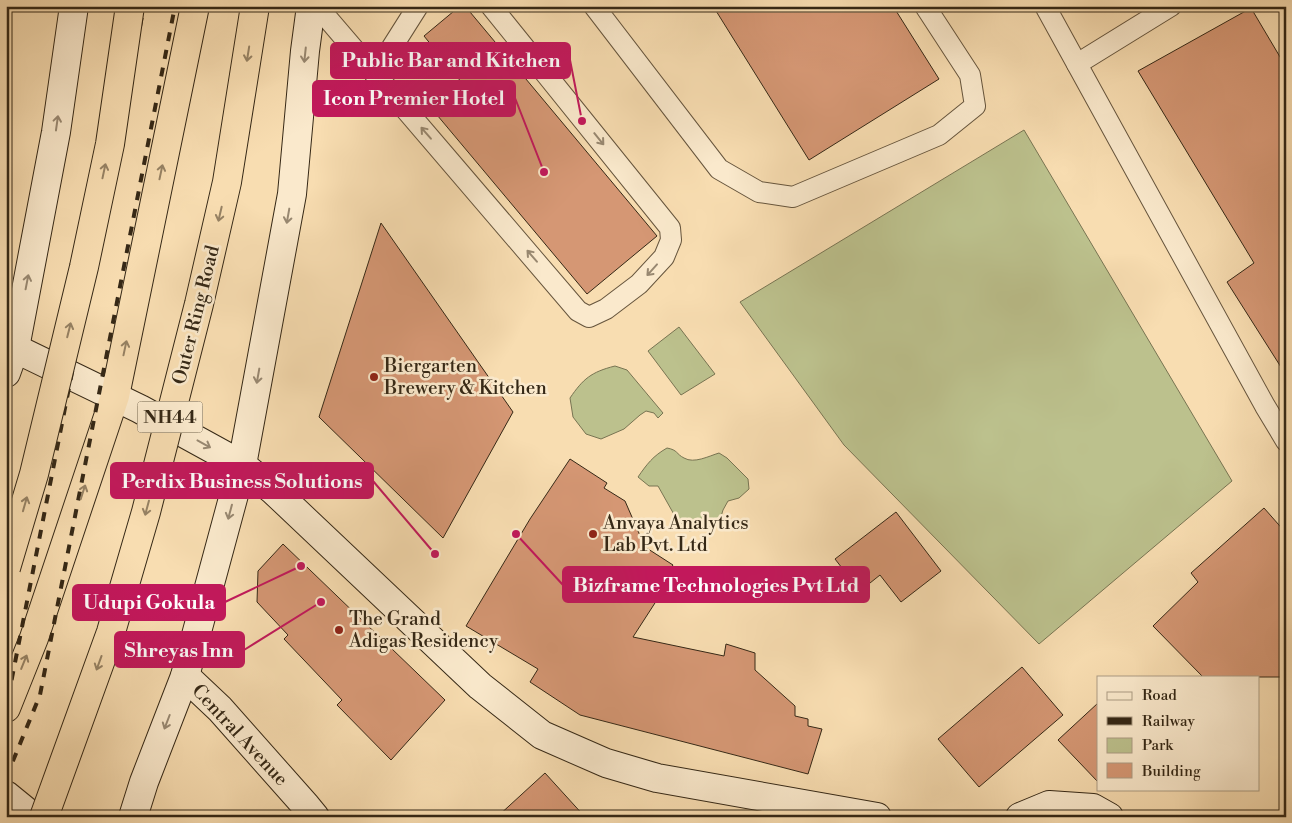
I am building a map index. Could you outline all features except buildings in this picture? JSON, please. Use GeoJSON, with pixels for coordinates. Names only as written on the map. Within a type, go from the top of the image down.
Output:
{"type":"FeatureCollection","features":[{"type":"Feature","properties":{"kind":"highway"},"geometry":{"type":"LineString","coordinates":[[6,568],[34,474],[84,267],[110,144],[130,6]]}},
{"type":"Feature","properties":{"kind":"highway"},"geometry":{"type":"LineString","coordinates":[[6,708],[34,638],[115,396],[194,6]]}},
{"type":"Feature","properties":{"kind":"highway","name":"Outer Ring Road"},"geometry":{"type":"LineString","coordinates":[[44,817],[110,632],[148,502],[200,304],[227,182],[255,6]]}},
{"type":"Feature","properties":{"kind":"street"},"geometry":{"type":"LineString","coordinates":[[6,373],[56,132],[74,6]]}},
{"type":"Feature","properties":{"kind":"street"},"geometry":{"type":"LineString","coordinates":[[133,817],[144,782],[184,676],[242,465],[292,194],[311,6]]}},
{"type":"Feature","properties":{"kind":"street"},"geometry":{"type":"LineString","coordinates":[[11,346],[115,396],[242,465],[273,490],[480,686],[542,735],[606,763],[657,778],[876,817]]}},
{"type":"Feature","properties":{"kind":"street","name":"Central Avenue"},"geometry":{"type":"LineString","coordinates":[[184,676],[220,709],[315,817]]}},
{"type":"Feature","properties":{"kind":"street"},"geometry":{"type":"LineString","coordinates":[[6,795],[33,817]]}},
{"type":"Feature","properties":{"kind":"street"},"geometry":{"type":"LineString","coordinates":[[1020,817],[1049,805],[1093,808],[1109,817]]}},
{"type":"Feature","properties":{"kind":"lane"},"geometry":{"type":"LineString","coordinates":[[317,6],[578,310],[589,316],[606,309],[639,284],[664,257],[671,240],[670,228],[491,6]]}},
{"type":"Feature","properties":{"kind":"lane"},"geometry":{"type":"LineString","coordinates":[[375,74],[418,6]]}},
{"type":"Feature","properties":{"kind":"lane"},"geometry":{"type":"LineString","coordinates":[[594,6],[719,169],[759,192],[793,197],[939,135],[975,106],[970,75],[925,6]]}},
{"type":"Feature","properties":{"kind":"lane"},"geometry":{"type":"LineString","coordinates":[[1045,6],[1286,441]]}},
{"type":"Feature","properties":{"kind":"lane"},"geometry":{"type":"LineString","coordinates":[[1077,64],[1170,6]]}},
{"type":"Feature","properties":{"kind":"green space"},"geometry":{"type":"Polygon","coordinates":[[[1024,130],[1232,481],[1039,644],[844,445],[740,302],[1024,130]]]}},
{"type":"Feature","properties":{"kind":"green space"},"geometry":{"type":"Polygon","coordinates":[[[679,327],[715,374],[681,395],[648,351],[679,327]]]}},
{"type":"Feature","properties":{"kind":"green space"},"geometry":{"type":"Polygon","coordinates":[[[615,366],[627,370],[663,413],[658,418],[654,413],[646,411],[624,429],[601,439],[586,434],[573,417],[570,398],[588,377],[615,366]]]}},
{"type":"Feature","properties":{"kind":"green space"},"geometry":{"type":"Polygon","coordinates":[[[667,448],[688,460],[702,459],[719,453],[727,458],[748,479],[749,489],[739,498],[728,501],[720,520],[708,528],[689,531],[676,518],[658,486],[649,486],[638,477],[658,454],[667,448]]]}},
{"type":"Feature","properties":{"kind":"railway"},"geometry":{"type":"LineString","coordinates":[[6,697],[10,688],[144,6]]}},
{"type":"Feature","properties":{"kind":"railway"},"geometry":{"type":"LineString","coordinates":[[6,778],[40,695],[175,6]]}},
{"type":"Feature","properties":{"kind":"place","name":"Public Bar and Kitchen"},"geometry":{"type":"Point","coordinates":[582,121]}},
{"type":"Feature","properties":{"kind":"place","name":"Icon Premier Hotel"},"geometry":{"type":"Point","coordinates":[544,172]}},
{"type":"Feature","properties":{"kind":"place","name":"Biergarten Brewery & Kitchen"},"geometry":{"type":"Point","coordinates":[374,377]}},
{"type":"Feature","properties":{"kind":"place","name":"Bizframe Technologies Pvt Ltd"},"geometry":{"type":"Point","coordinates":[516,534]}},
{"type":"Feature","properties":{"kind":"place","name":"Anvaya Analytics Lab Pvt. Ltd"},"geometry":{"type":"Point","coordinates":[593,534]}},
{"type":"Feature","properties":{"kind":"place","name":"Perdix Business Solutions"},"geometry":{"type":"Point","coordinates":[435,554]}},
{"type":"Feature","properties":{"kind":"place","name":"Udupi Gokula"},"geometry":{"type":"Point","coordinates":[301,566]}},
{"type":"Feature","properties":{"kind":"place","name":"Shreyas Inn"},"geometry":{"type":"Point","coordinates":[321,602]}},
{"type":"Feature","properties":{"kind":"place","name":"The Grand Adigas Residency"},"geometry":{"type":"Point","coordinates":[339,630]}}]}
